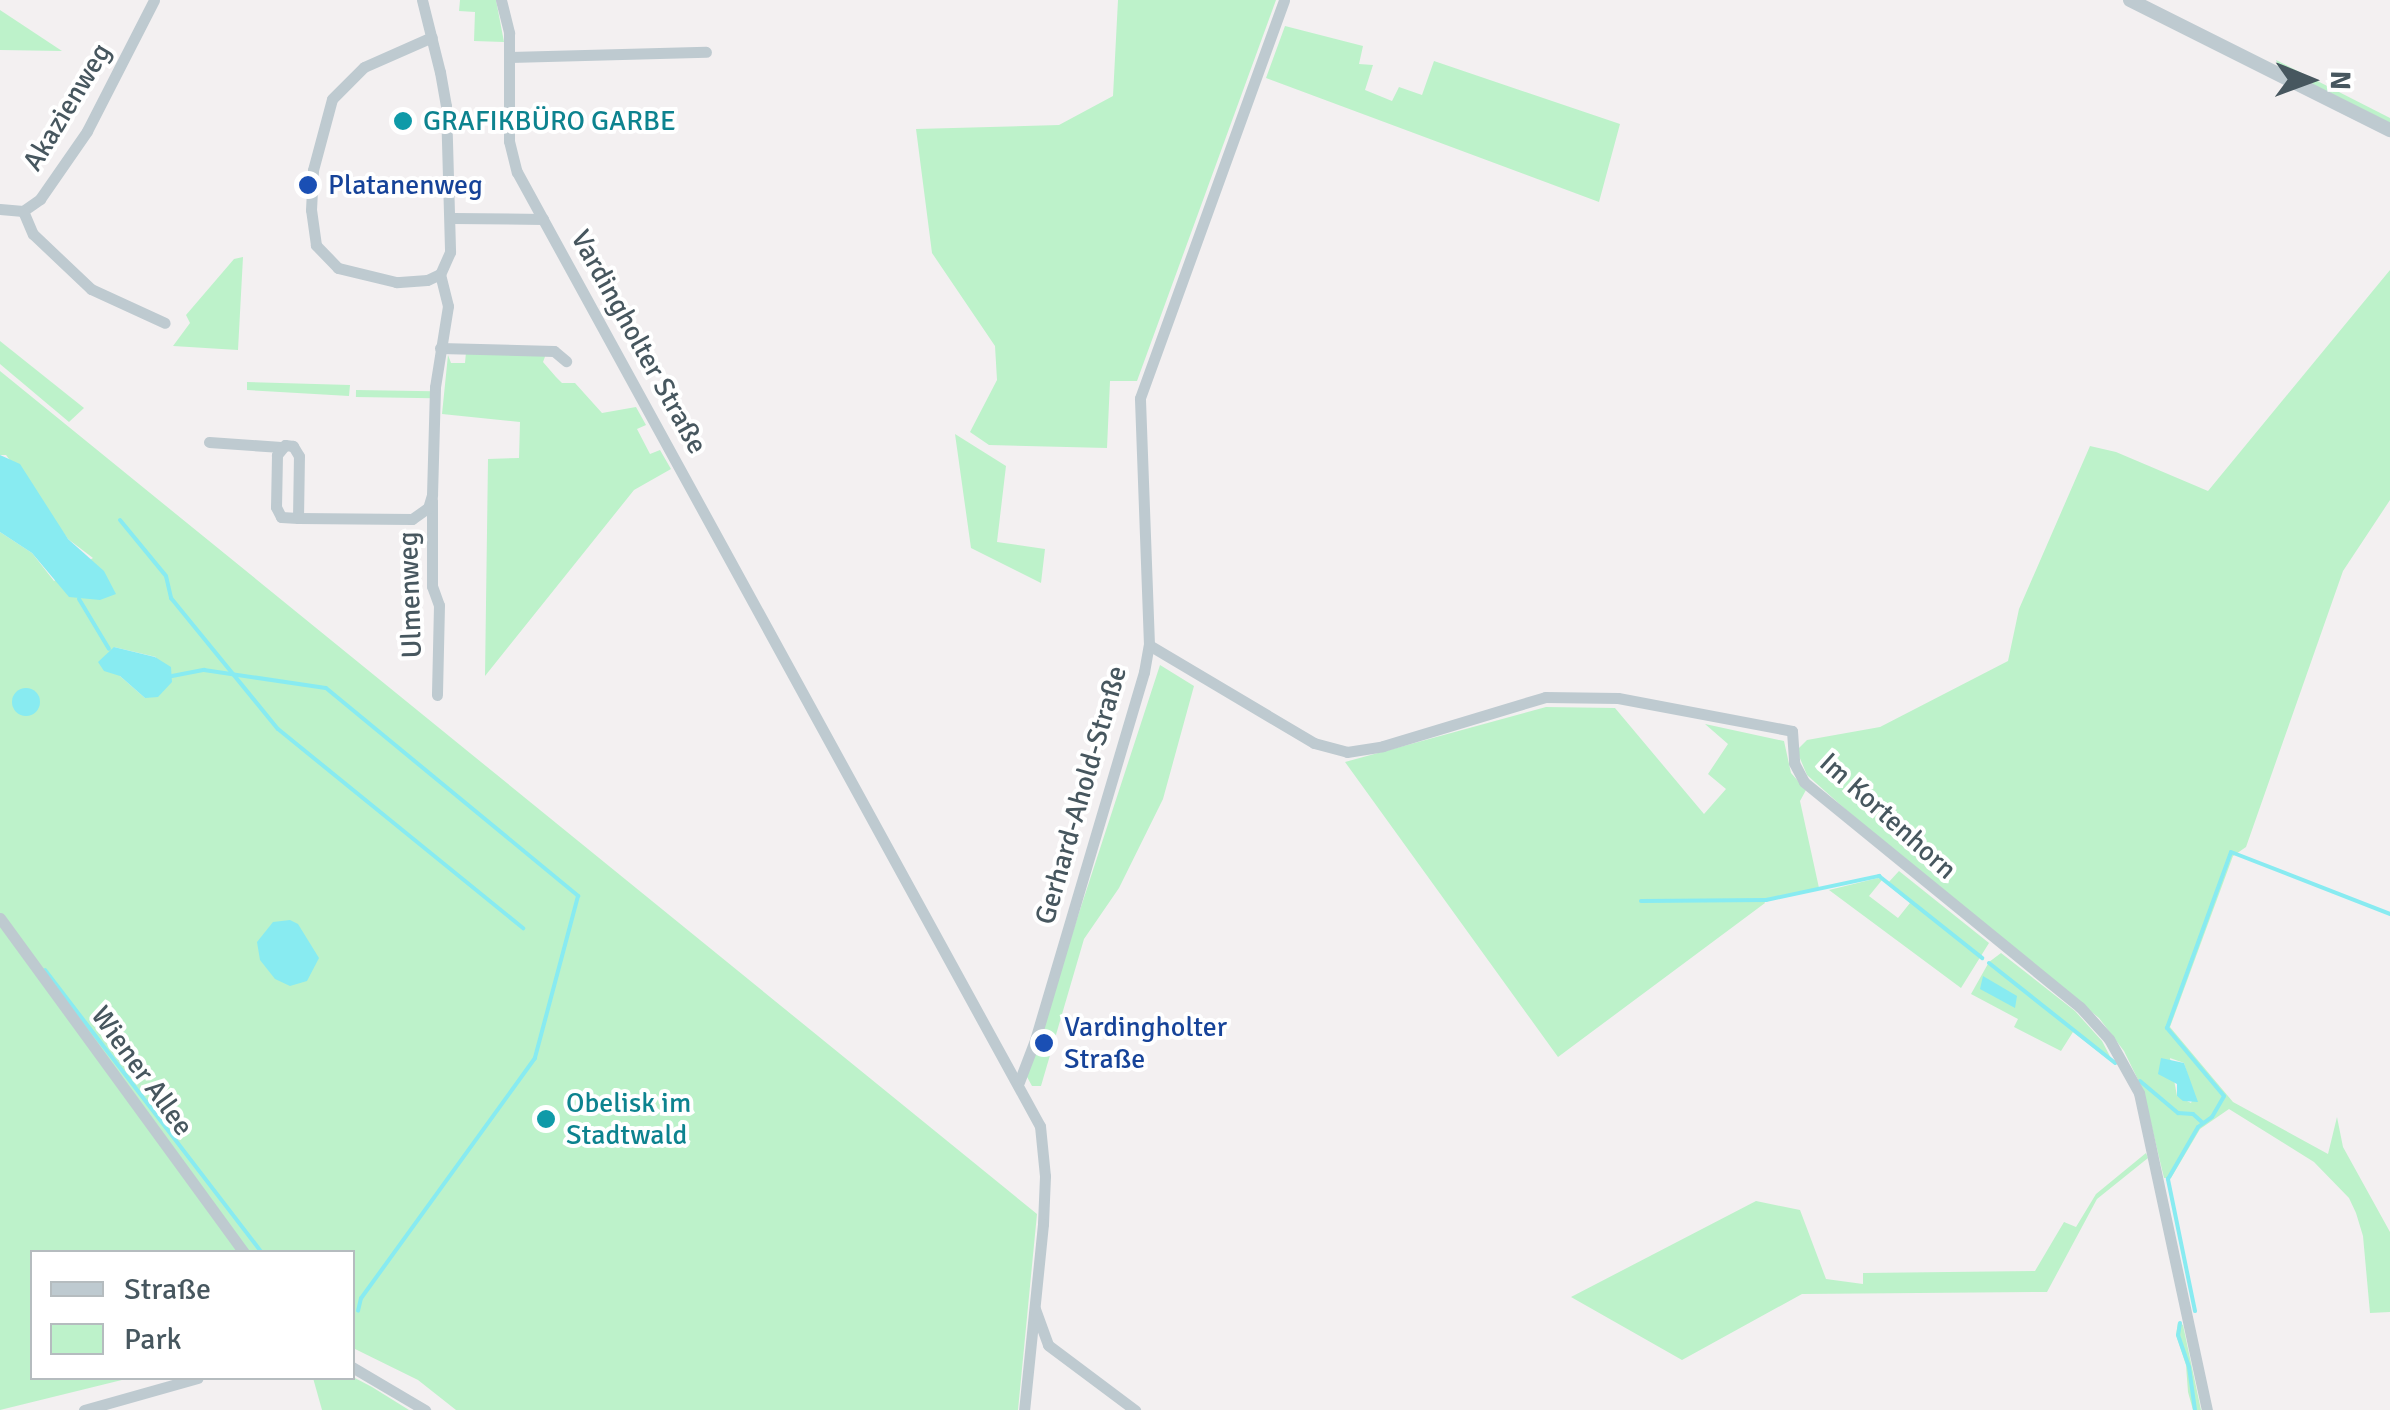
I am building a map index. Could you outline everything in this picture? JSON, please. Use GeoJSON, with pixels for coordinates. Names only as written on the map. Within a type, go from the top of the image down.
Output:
{"type":"FeatureCollection","features":[{"type":"Feature","properties":{"kind":"street","name":"Akazienweg"},"geometry":{"type":"LineString","coordinates":[[0,209],[23,211],[40,198],[87,131],[154,0]]}},
{"type":"Feature","properties":{"kind":"street"},"geometry":{"type":"LineString","coordinates":[[422,0],[432,37],[446,106],[450,252],[440,274],[396,282],[338,268],[316,245],[311,210],[313,170],[332,98],[364,67],[432,37]]}},
{"type":"Feature","properties":{"kind":"street","name":"Vardingholter Straße"},"geometry":{"type":"LineString","coordinates":[[500,0],[510,56],[512,156],[543,220],[1040,1126],[1045,1176],[1034,1305],[1048,1344]]}},
{"type":"Feature","properties":{"kind":"street","name":"Gerhard-Ahold-Straße"},"geometry":{"type":"LineString","coordinates":[[1019,1082],[1036,1040],[1149,645],[1140,398],[1284,0]]}},
{"type":"Feature","properties":{"kind":"street"},"geometry":{"type":"LineString","coordinates":[[2130,0],[2390,130]]}},
{"type":"Feature","properties":{"kind":"street"},"geometry":{"type":"LineString","coordinates":[[510,56],[706,52]]}},
{"type":"Feature","properties":{"kind":"street"},"geometry":{"type":"LineString","coordinates":[[23,211],[33,234],[91,289],[165,323]]}},
{"type":"Feature","properties":{"kind":"street"},"geometry":{"type":"LineString","coordinates":[[452,218],[543,220]]}},
{"type":"Feature","properties":{"kind":"street","name":"Ulmenweg"},"geometry":{"type":"LineString","coordinates":[[437,694],[439,605],[432,586],[434,401],[448,306],[440,274]]}},
{"type":"Feature","properties":{"kind":"street"},"geometry":{"type":"LineString","coordinates":[[440,348],[554,351],[566,361]]}},
{"type":"Feature","properties":{"kind":"street"},"geometry":{"type":"LineString","coordinates":[[209,442],[293,446],[299,456],[298,518],[282,516],[276,507],[277,454],[281,447]]}},
{"type":"Feature","properties":{"kind":"street","name":"Ulmenweg"},"geometry":{"type":"LineString","coordinates":[[298,518],[412,519],[428,508],[432,495]]}},
{"type":"Feature","properties":{"kind":"street","name":"Im Kortenhorn"},"geometry":{"type":"LineString","coordinates":[[1149,645],[1314,743],[1346,752],[1383,746],[1545,697],[1618,698],[1792,731],[1794,763],[1804,782],[2080,1007],[2110,1038],[2139,1094],[2207,1410]]}},
{"type":"Feature","properties":{"kind":"street","name":"Wiener Allee"},"geometry":{"type":"LineString","coordinates":[[0,918],[243,1250]]}},
{"type":"Feature","properties":{"kind":"street"},"geometry":{"type":"LineString","coordinates":[[1024,1410],[1034,1305]]}},
{"type":"Feature","properties":{"kind":"street"},"geometry":{"type":"LineString","coordinates":[[1030,1347],[1038,1342],[1048,1344],[1135,1410]]}},
{"type":"Feature","properties":{"kind":"street"},"geometry":{"type":"LineString","coordinates":[[355,1369],[425,1410]]}},
{"type":"Feature","properties":{"kind":"street"},"geometry":{"type":"LineString","coordinates":[[84,1410],[191,1380]]}},
{"type":"Feature","properties":{"kind":"green space"},"geometry":{"type":"Polygon","coordinates":[[[460,0],[496,0],[504,42],[474,41],[475,12],[459,11],[460,0]]]}},
{"type":"Feature","properties":{"kind":"green space"},"geometry":{"type":"Polygon","coordinates":[[[1118,0],[1276,0],[1137,381],[1110,381],[1107,448],[989,445],[970,432],[997,380],[995,346],[932,253],[916,129],[1059,125],[1113,96],[1118,0]]]}},
{"type":"Feature","properties":{"kind":"green space"},"geometry":{"type":"Polygon","coordinates":[[[0,10],[62,51],[0,50],[0,10]]]}},
{"type":"Feature","properties":{"kind":"green space"},"geometry":{"type":"Polygon","coordinates":[[[1285,26],[1363,46],[1359,64],[1373,65],[1365,90],[1392,101],[1399,87],[1422,95],[1434,61],[1620,124],[1599,202],[1266,78],[1285,26]]]}},
{"type":"Feature","properties":{"kind":"green space"},"geometry":{"type":"Polygon","coordinates":[[[2276,60],[2390,118],[2390,123],[2279,68],[2276,60]]]}},
{"type":"Feature","properties":{"kind":"green space"},"geometry":{"type":"Polygon","coordinates":[[[243,257],[238,350],[173,346],[190,323],[186,315],[234,259],[243,257]]]}},
{"type":"Feature","properties":{"kind":"green space"},"geometry":{"type":"Polygon","coordinates":[[[2390,270],[2390,500],[2343,571],[2246,847],[2233,856],[2170,1027],[2233,1102],[2328,1154],[2337,1117],[2343,1147],[2390,1232],[2390,1312],[2370,1313],[2363,1236],[2349,1198],[2314,1162],[2229,1109],[2200,1129],[2171,1178],[2164,1178],[2143,1090],[2124,1051],[2099,1018],[1891,850],[1807,775],[1799,756],[1799,748],[1807,740],[1880,727],[2008,661],[2019,609],[2090,446],[2116,452],[2208,491],[2390,270]],[[2170,1058],[2177,1096],[2191,1103],[2194,1096],[2184,1063],[2170,1058]]]}},
{"type":"Feature","properties":{"kind":"green space"},"geometry":{"type":"Polygon","coordinates":[[[0,341],[84,408],[69,422],[0,364],[0,341]]]}},
{"type":"Feature","properties":{"kind":"green space"},"geometry":{"type":"Polygon","coordinates":[[[466,352],[546,354],[543,362],[556,377],[562,383],[575,383],[602,413],[636,407],[646,425],[637,429],[650,454],[660,450],[671,469],[634,490],[485,676],[488,459],[519,458],[520,422],[442,414],[448,355],[451,363],[465,363],[466,352]]]}},
{"type":"Feature","properties":{"kind":"green space"},"geometry":{"type":"Polygon","coordinates":[[[0,371],[1037,1214],[1018,1410],[456,1410],[418,1380],[355,1349],[355,1250],[30,1250],[30,1380],[122,1380],[0,1410],[0,532],[32,553],[54,581],[93,558],[68,539],[6,455],[0,455],[0,371]],[[114,647],[120,676],[145,698],[156,657],[114,647]]]}},
{"type":"Feature","properties":{"kind":"green space"},"geometry":{"type":"Polygon","coordinates":[[[247,382],[350,385],[349,396],[247,390],[247,382]]]}},
{"type":"Feature","properties":{"kind":"green space"},"geometry":{"type":"Polygon","coordinates":[[[356,390],[433,391],[433,398],[356,397],[356,390]]]}},
{"type":"Feature","properties":{"kind":"green space"},"geometry":{"type":"Polygon","coordinates":[[[955,434],[1006,466],[997,542],[1045,549],[1041,583],[971,548],[955,434]]]}},
{"type":"Feature","properties":{"kind":"green space"},"geometry":{"type":"Polygon","coordinates":[[[1160,665],[1194,686],[1163,799],[1119,888],[1084,939],[1041,1086],[1032,1086],[1026,1075],[1160,665]]]}},
{"type":"Feature","properties":{"kind":"green space"},"geometry":{"type":"Polygon","coordinates":[[[1546,707],[1615,708],[1704,814],[1726,789],[1708,774],[1728,744],[1705,724],[1784,741],[1791,773],[1806,790],[1800,801],[1819,888],[1763,899],[1765,903],[1558,1057],[1345,762],[1546,707]]]}},
{"type":"Feature","properties":{"kind":"green space"},"geometry":{"type":"Polygon","coordinates":[[[1899,871],[1989,943],[1961,988],[1829,890],[1878,878],[1882,880],[1869,896],[1898,918],[1910,903],[1887,884],[1899,871]]]}},
{"type":"Feature","properties":{"kind":"green space"},"geometry":{"type":"Polygon","coordinates":[[[2001,953],[2075,1011],[2102,1041],[2114,1064],[2073,1032],[2061,1051],[2014,1027],[2018,1019],[1971,994],[1989,962],[2001,953]]]}},
{"type":"Feature","properties":{"kind":"green space"},"geometry":{"type":"Polygon","coordinates":[[[2146,1153],[2148,1158],[2097,1199],[2047,1292],[1802,1294],[1682,1360],[1571,1297],[1756,1201],[1800,1210],[1826,1279],[1863,1284],[1863,1273],[2035,1271],[2064,1222],[2076,1227],[2096,1194],[2146,1153]]]}},
{"type":"Feature","properties":{"kind":"green space"},"geometry":{"type":"Polygon","coordinates":[[[2178,1322],[2183,1325],[2201,1410],[2193,1410],[2188,1392],[2186,1365],[2176,1335],[2178,1322]]]}},
{"type":"Feature","properties":{"kind":"green space"},"geometry":{"type":"Polygon","coordinates":[[[355,1378],[409,1410],[322,1410],[314,1380],[355,1378]]]}},
{"type":"Feature","properties":{"kind":"water"},"geometry":{"type":"Polygon","coordinates":[[[0,455],[20,464],[68,539],[104,571],[116,594],[100,600],[69,597],[32,553],[0,532],[0,455]]]}},
{"type":"Feature","properties":{"kind":"water"},"geometry":{"type":"Polygon","coordinates":[[[114,647],[155,657],[171,667],[172,682],[158,697],[145,698],[120,676],[104,671],[98,662],[114,647]]]}},
{"type":"Feature","properties":{"kind":"water"},"geometry":{"type":"Polygon","coordinates":[[[26,688],[36,692],[40,702],[36,712],[26,716],[16,712],[12,702],[16,692],[26,688]]]}},
{"type":"Feature","properties":{"kind":"water"},"geometry":{"type":"Polygon","coordinates":[[[290,920],[298,924],[319,958],[307,981],[290,986],[275,979],[260,960],[257,942],[273,922],[290,920]]]}},
{"type":"Feature","properties":{"kind":"water"},"geometry":{"type":"Polygon","coordinates":[[[1983,976],[2017,996],[2015,1008],[1980,989],[1983,976]]]}},
{"type":"Feature","properties":{"kind":"water"},"geometry":{"type":"Polygon","coordinates":[[[2161,1058],[2184,1063],[2198,1102],[2183,1101],[2177,1096],[2177,1084],[2158,1074],[2161,1058]]]}},
{"type":"Feature","properties":{"kind":"waterway"},"geometry":{"type":"LineString","coordinates":[[120,520],[166,576],[171,598],[278,729],[523,928]]}},
{"type":"Feature","properties":{"kind":"waterway"},"geometry":{"type":"LineString","coordinates":[[79,599],[109,649]]}},
{"type":"Feature","properties":{"kind":"waterway"},"geometry":{"type":"LineString","coordinates":[[172,676],[204,670],[326,688],[578,896],[535,1058],[361,1298],[358,1311]]}},
{"type":"Feature","properties":{"kind":"waterway"},"geometry":{"type":"LineString","coordinates":[[2195,1311],[2168,1179],[2198,1127],[2212,1117],[2224,1096],[2167,1028],[2231,852],[2390,914]]}},
{"type":"Feature","properties":{"kind":"waterway"},"geometry":{"type":"LineString","coordinates":[[1641,901],[1766,900],[1879,876],[1982,958]]}},
{"type":"Feature","properties":{"kind":"waterway"},"geometry":{"type":"LineString","coordinates":[[1989,963],[2115,1063]]}},
{"type":"Feature","properties":{"kind":"waterway"},"geometry":{"type":"LineString","coordinates":[[45,970],[259,1250]]}},
{"type":"Feature","properties":{"kind":"waterway"},"geometry":{"type":"LineString","coordinates":[[2140,1081],[2178,1113],[2193,1114],[2203,1123]]}},
{"type":"Feature","properties":{"kind":"waterway"},"geometry":{"type":"LineString","coordinates":[[2180,1323],[2178,1335],[2189,1367],[2195,1410]]}},
{"type":"Feature","properties":{"kind":"place","name":"GRAFIKBÜRO GARBE"},"geometry":{"type":"Point","coordinates":[403,121]}},
{"type":"Feature","properties":{"kind":"place","name":"Platanenweg"},"geometry":{"type":"Point","coordinates":[308,185]}},
{"type":"Feature","properties":{"kind":"place","name":"Vardingholter Straße"},"geometry":{"type":"Point","coordinates":[1044,1043]}},
{"type":"Feature","properties":{"kind":"place","name":"Obelisk im Stadtwald"},"geometry":{"type":"Point","coordinates":[546,1119]}}]}
